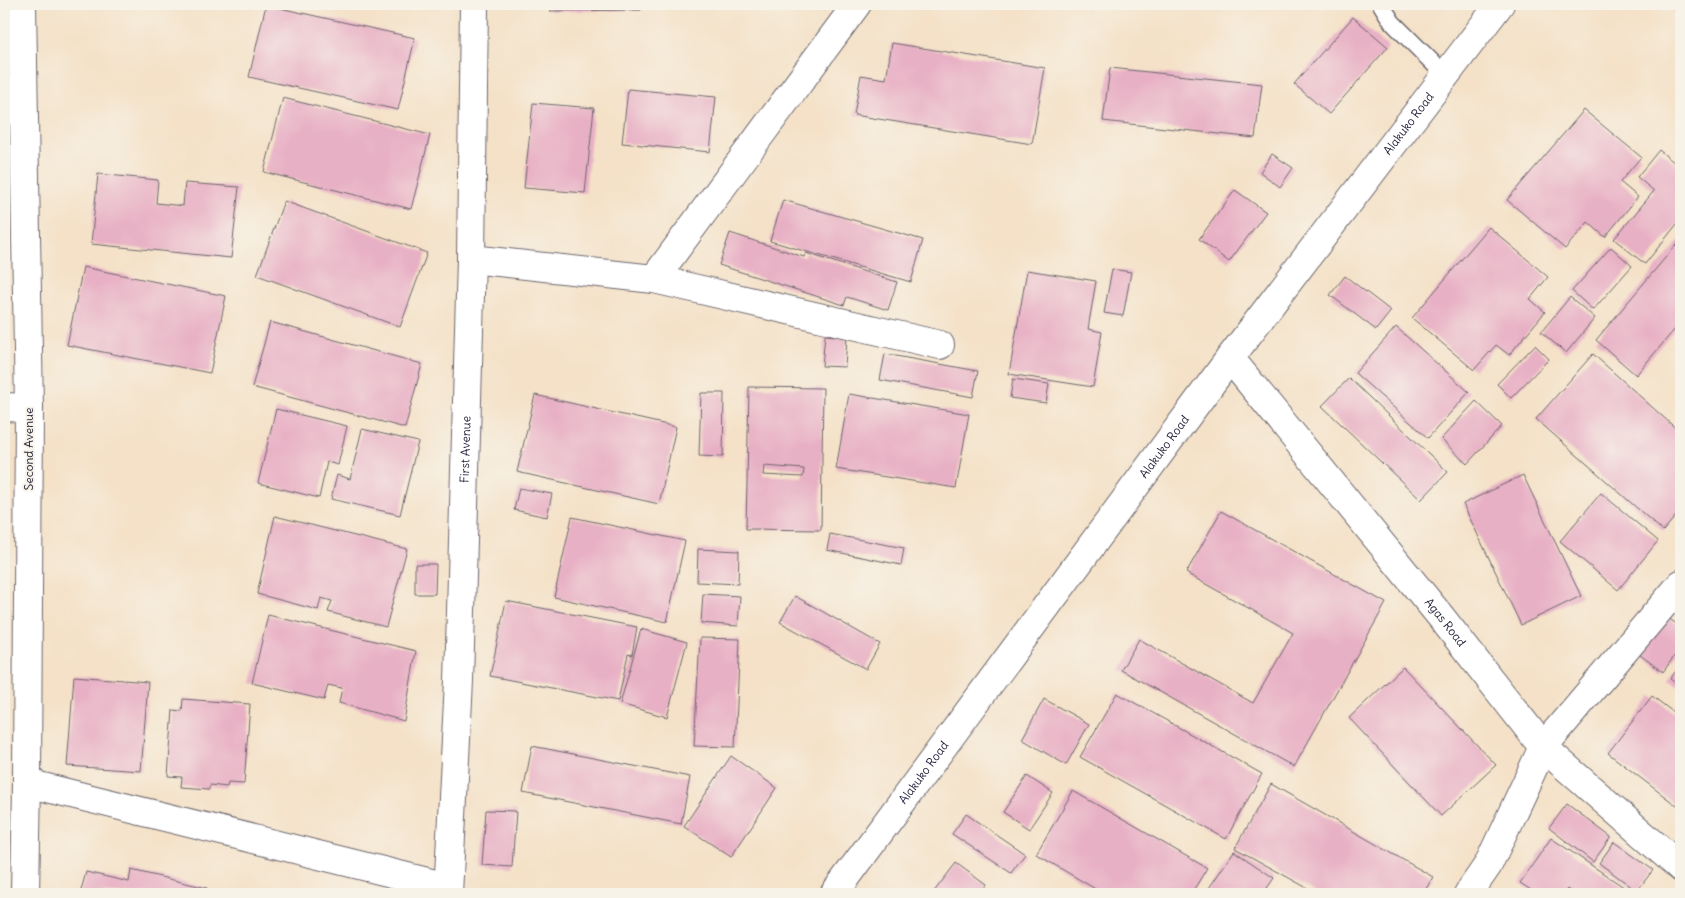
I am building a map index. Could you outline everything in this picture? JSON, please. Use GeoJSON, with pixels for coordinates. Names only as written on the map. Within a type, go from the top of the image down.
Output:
{"type":"FeatureCollection","features":[{"type":"Feature","properties":{"kind":"street","name":"Second Avenue"},"geometry":{"type":"LineString","coordinates":[[22,4],[17,407],[28,783],[24,894]]}},
{"type":"Feature","properties":{"kind":"street","name":"First Avenue"},"geometry":{"type":"LineString","coordinates":[[448,891],[459,680],[471,259],[474,4]]}},
{"type":"Feature","properties":{"kind":"street"},"geometry":{"type":"LineString","coordinates":[[654,279],[857,4]]}},
{"type":"Feature","properties":{"kind":"street","name":"Alakuko Road"},"geometry":{"type":"LineString","coordinates":[[834,894],[1230,358],[1500,4]]}},
{"type":"Feature","properties":{"kind":"street"},"geometry":{"type":"LineString","coordinates":[[471,259],[654,279],[940,345]]}},
{"type":"Feature","properties":{"kind":"street","name":"Agas Road"},"geometry":{"type":"LineString","coordinates":[[1230,358],[1442,617],[1543,747],[1681,868]]}},
{"type":"Feature","properties":{"kind":"street"},"geometry":{"type":"LineString","coordinates":[[1468,894],[1488,865],[1543,747],[1681,584]]}},
{"type":"Feature","properties":{"kind":"street"},"geometry":{"type":"LineString","coordinates":[[28,783],[448,891]]}},
{"type":"Feature","properties":{"kind":"lane"},"geometry":{"type":"LineString","coordinates":[[1381,4],[1392,22],[1446,76]]}},
{"type":"Feature","properties":{"kind":"building"},"geometry":{"type":"Polygon","coordinates":[[[550,4],[641,4],[641,10],[550,11],[550,4]]]}},
{"type":"Feature","properties":{"kind":"building"},"geometry":{"type":"Polygon","coordinates":[[[794,4],[826,4],[825,10],[794,4]]]}},
{"type":"Feature","properties":{"kind":"building"},"geometry":{"type":"Polygon","coordinates":[[[1668,4],[1681,4],[1681,15],[1668,4]]]}},
{"type":"Feature","properties":{"kind":"building"},"geometry":{"type":"Polygon","coordinates":[[[266,5],[415,38],[398,110],[249,77],[266,5]]]}},
{"type":"Feature","properties":{"kind":"building"},"geometry":{"type":"Polygon","coordinates":[[[1353,17],[1388,47],[1329,114],[1294,84],[1353,17]]]}},
{"type":"Feature","properties":{"kind":"building"},"geometry":{"type":"Polygon","coordinates":[[[892,43],[1045,68],[1032,144],[854,115],[861,75],[886,79],[892,43]]]}},
{"type":"Feature","properties":{"kind":"building"},"geometry":{"type":"Polygon","coordinates":[[[1110,68],[1262,84],[1255,138],[1103,121],[1110,68]]]}},
{"type":"Feature","properties":{"kind":"building"},"geometry":{"type":"Polygon","coordinates":[[[628,89],[716,97],[710,152],[622,143],[628,89]]]}},
{"type":"Feature","properties":{"kind":"building"},"geometry":{"type":"Polygon","coordinates":[[[283,98],[430,135],[411,209],[264,172],[283,98]]]}},
{"type":"Feature","properties":{"kind":"building"},"geometry":{"type":"Polygon","coordinates":[[[533,103],[594,108],[585,193],[524,188],[533,103]]]}},
{"type":"Feature","properties":{"kind":"building"},"geometry":{"type":"Polygon","coordinates":[[[1584,110],[1641,157],[1620,182],[1638,197],[1605,237],[1588,222],[1565,249],[1507,200],[1584,110]]]}},
{"type":"Feature","properties":{"kind":"building"},"geometry":{"type":"Polygon","coordinates":[[[1659,150],[1681,168],[1681,219],[1645,264],[1614,239],[1654,191],[1637,177],[1659,150]]]}},
{"type":"Feature","properties":{"kind":"building"},"geometry":{"type":"Polygon","coordinates":[[[1272,154],[1293,168],[1280,187],[1260,172],[1272,154]]]}},
{"type":"Feature","properties":{"kind":"building"},"geometry":{"type":"Polygon","coordinates":[[[98,174],[158,180],[156,203],[183,206],[185,183],[239,187],[231,258],[91,244],[98,174]]]}},
{"type":"Feature","properties":{"kind":"building"},"geometry":{"type":"Polygon","coordinates":[[[1235,190],[1266,212],[1229,262],[1199,239],[1235,190]]]}},
{"type":"Feature","properties":{"kind":"building"},"geometry":{"type":"Polygon","coordinates":[[[783,200],[923,240],[911,282],[770,241],[783,200]]]}},
{"type":"Feature","properties":{"kind":"building"},"geometry":{"type":"Polygon","coordinates":[[[284,201],[427,253],[400,327],[257,275],[284,201]]]}},
{"type":"Feature","properties":{"kind":"building"},"geometry":{"type":"Polygon","coordinates":[[[1489,227],[1548,277],[1530,299],[1545,312],[1509,355],[1496,345],[1474,370],[1412,318],[1489,227]]]}},
{"type":"Feature","properties":{"kind":"building"},"geometry":{"type":"Polygon","coordinates":[[[730,233],[804,257],[806,253],[897,282],[888,310],[847,297],[844,305],[719,265],[730,233]]]}},
{"type":"Feature","properties":{"kind":"building"},"geometry":{"type":"Polygon","coordinates":[[[1681,239],[1681,322],[1636,375],[1596,340],[1681,239]]]}},
{"type":"Feature","properties":{"kind":"building"},"geometry":{"type":"Polygon","coordinates":[[[1611,247],[1632,266],[1593,310],[1572,291],[1611,247]]]}},
{"type":"Feature","properties":{"kind":"building"},"geometry":{"type":"Polygon","coordinates":[[[83,267],[226,296],[210,373],[67,345],[83,267]]]}},
{"type":"Feature","properties":{"kind":"building"},"geometry":{"type":"Polygon","coordinates":[[[1112,269],[1131,272],[1123,316],[1104,313],[1112,269]]]}},
{"type":"Feature","properties":{"kind":"building"},"geometry":{"type":"Polygon","coordinates":[[[1027,270],[1096,281],[1088,329],[1102,332],[1093,387],[1009,374],[1027,270]]]}},
{"type":"Feature","properties":{"kind":"building"},"geometry":{"type":"Polygon","coordinates":[[[1345,276],[1391,311],[1376,330],[1330,295],[1345,276]]]}},
{"type":"Feature","properties":{"kind":"building"},"geometry":{"type":"Polygon","coordinates":[[[1570,297],[1595,318],[1566,353],[1541,332],[1570,297]]]}},
{"type":"Feature","properties":{"kind":"building"},"geometry":{"type":"Polygon","coordinates":[[[270,322],[422,364],[405,428],[252,387],[270,322]]]}},
{"type":"Feature","properties":{"kind":"building"},"geometry":{"type":"Polygon","coordinates":[[[1396,327],[1469,392],[1428,438],[1355,373],[1396,327]]]}},
{"type":"Feature","properties":{"kind":"building"},"geometry":{"type":"Polygon","coordinates":[[[825,335],[847,337],[845,367],[822,366],[825,335]]]}},
{"type":"Feature","properties":{"kind":"building"},"geometry":{"type":"Polygon","coordinates":[[[1535,345],[1549,359],[1511,398],[1497,384],[1535,345]]]}},
{"type":"Feature","properties":{"kind":"building"},"geometry":{"type":"Polygon","coordinates":[[[885,354],[978,371],[973,397],[880,380],[885,354]]]}},
{"type":"Feature","properties":{"kind":"building"},"geometry":{"type":"Polygon","coordinates":[[[1593,354],[1681,433],[1681,510],[1663,531],[1536,419],[1593,354]]]}},
{"type":"Feature","properties":{"kind":"building"},"geometry":{"type":"Polygon","coordinates":[[[1349,378],[1448,472],[1421,500],[1322,406],[1349,378]]]}},
{"type":"Feature","properties":{"kind":"building"},"geometry":{"type":"Polygon","coordinates":[[[1013,379],[1049,384],[1046,403],[1010,398],[1013,379]]]}},
{"type":"Feature","properties":{"kind":"building"},"geometry":{"type":"Polygon","coordinates":[[[749,387],[823,388],[821,530],[746,529],[749,387]],[[764,466],[763,475],[803,477],[804,469],[764,466]]]}},
{"type":"Feature","properties":{"kind":"building"},"geometry":{"type":"Polygon","coordinates":[[[701,393],[724,393],[723,457],[699,456],[701,393]]]}},
{"type":"Feature","properties":{"kind":"building"},"geometry":{"type":"Polygon","coordinates":[[[849,394],[969,414],[956,488],[836,469],[849,394]]]}},
{"type":"Feature","properties":{"kind":"building"},"geometry":{"type":"Polygon","coordinates":[[[535,395],[676,427],[659,504],[517,472],[535,395]]]}},
{"type":"Feature","properties":{"kind":"building"},"geometry":{"type":"Polygon","coordinates":[[[1476,401],[1502,426],[1467,464],[1441,439],[1476,401]]]}},
{"type":"Feature","properties":{"kind":"building"},"geometry":{"type":"Polygon","coordinates":[[[276,409],[347,426],[338,465],[327,462],[319,498],[258,483],[276,409]]]}},
{"type":"Feature","properties":{"kind":"building"},"geometry":{"type":"Polygon","coordinates":[[[362,429],[418,442],[400,515],[331,499],[337,475],[350,479],[362,429]]]}},
{"type":"Feature","properties":{"kind":"building"},"geometry":{"type":"Polygon","coordinates":[[[1523,475],[1581,596],[1521,625],[1463,504],[1523,475]]]}},
{"type":"Feature","properties":{"kind":"building"},"geometry":{"type":"Polygon","coordinates":[[[519,488],[552,494],[547,517],[514,510],[519,488]]]}},
{"type":"Feature","properties":{"kind":"building"},"geometry":{"type":"Polygon","coordinates":[[[1601,493],[1658,541],[1618,590],[1560,541],[1601,493]]]}},
{"type":"Feature","properties":{"kind":"building"},"geometry":{"type":"Polygon","coordinates":[[[1221,511],[1386,603],[1294,767],[1121,670],[1139,639],[1253,703],[1293,633],[1186,573],[1221,511]]]}},
{"type":"Feature","properties":{"kind":"building"},"geometry":{"type":"Polygon","coordinates":[[[275,516],[407,549],[386,627],[328,612],[332,601],[321,598],[318,610],[257,594],[275,516]]]}},
{"type":"Feature","properties":{"kind":"building"},"geometry":{"type":"Polygon","coordinates":[[[572,517],[685,541],[667,622],[554,597],[572,517]]]}},
{"type":"Feature","properties":{"kind":"building"},"geometry":{"type":"Polygon","coordinates":[[[830,534],[904,548],[901,565],[827,550],[830,534]]]}},
{"type":"Feature","properties":{"kind":"building"},"geometry":{"type":"Polygon","coordinates":[[[698,549],[739,551],[738,584],[697,582],[698,549]]]}},
{"type":"Feature","properties":{"kind":"building"},"geometry":{"type":"Polygon","coordinates":[[[415,564],[436,564],[435,594],[415,594],[415,564]]]}},
{"type":"Feature","properties":{"kind":"building"},"geometry":{"type":"Polygon","coordinates":[[[703,594],[740,596],[738,626],[701,623],[703,594]]]}},
{"type":"Feature","properties":{"kind":"building"},"geometry":{"type":"Polygon","coordinates":[[[795,596],[880,644],[866,669],[780,622],[795,596]]]}},
{"type":"Feature","properties":{"kind":"building"},"geometry":{"type":"Polygon","coordinates":[[[506,601],[637,627],[632,655],[628,654],[618,701],[490,676],[506,601]]]}},
{"type":"Feature","properties":{"kind":"building"},"geometry":{"type":"Polygon","coordinates":[[[268,615],[416,651],[404,721],[339,703],[342,688],[328,685],[324,700],[252,683],[268,615]]]}},
{"type":"Feature","properties":{"kind":"building"},"geometry":{"type":"Polygon","coordinates":[[[1664,615],[1681,627],[1681,647],[1663,672],[1636,652],[1664,615]]]}},
{"type":"Feature","properties":{"kind":"building"},"geometry":{"type":"Polygon","coordinates":[[[641,629],[687,642],[667,717],[620,704],[641,629]]]}},
{"type":"Feature","properties":{"kind":"building"},"geometry":{"type":"Polygon","coordinates":[[[700,638],[740,639],[735,747],[694,746],[700,638]]]}},
{"type":"Feature","properties":{"kind":"building"},"geometry":{"type":"Polygon","coordinates":[[[1681,664],[1681,687],[1670,679],[1681,664]]]}},
{"type":"Feature","properties":{"kind":"building"},"geometry":{"type":"Polygon","coordinates":[[[1403,667],[1496,765],[1441,816],[1349,718],[1403,667]]]}},
{"type":"Feature","properties":{"kind":"building"},"geometry":{"type":"Polygon","coordinates":[[[74,676],[148,682],[141,771],[67,766],[74,676]]]}},
{"type":"Feature","properties":{"kind":"building"},"geometry":{"type":"Polygon","coordinates":[[[1117,693],[1262,774],[1226,839],[1080,757],[1117,693]]]}},
{"type":"Feature","properties":{"kind":"building"},"geometry":{"type":"Polygon","coordinates":[[[1652,696],[1681,718],[1681,809],[1608,753],[1652,696]]]}},
{"type":"Feature","properties":{"kind":"building"},"geometry":{"type":"Polygon","coordinates":[[[183,699],[250,704],[244,784],[228,783],[227,787],[210,785],[209,789],[181,787],[182,777],[168,776],[173,710],[182,711],[183,699]]]}},
{"type":"Feature","properties":{"kind":"building"},"geometry":{"type":"Polygon","coordinates":[[[1044,699],[1089,724],[1066,765],[1022,739],[1044,699]]]}},
{"type":"Feature","properties":{"kind":"building"},"geometry":{"type":"Polygon","coordinates":[[[532,746],[690,777],[681,824],[523,793],[532,746]]]}},
{"type":"Feature","properties":{"kind":"building"},"geometry":{"type":"Polygon","coordinates":[[[731,756],[777,788],[731,857],[684,826],[731,756]]]}},
{"type":"Feature","properties":{"kind":"building"},"geometry":{"type":"Polygon","coordinates":[[[1027,776],[1053,793],[1029,829],[1003,812],[1027,776]]]}},
{"type":"Feature","properties":{"kind":"building"},"geometry":{"type":"Polygon","coordinates":[[[1271,784],[1433,877],[1423,894],[1318,894],[1235,848],[1271,784]]]}},
{"type":"Feature","properties":{"kind":"building"},"geometry":{"type":"Polygon","coordinates":[[[1073,791],[1207,868],[1191,894],[1104,894],[1036,854],[1073,791]]]}},
{"type":"Feature","properties":{"kind":"building"},"geometry":{"type":"Polygon","coordinates":[[[1567,804],[1611,837],[1593,862],[1549,828],[1567,804]]]}},
{"type":"Feature","properties":{"kind":"building"},"geometry":{"type":"Polygon","coordinates":[[[486,810],[516,811],[512,867],[482,865],[486,810]]]}},
{"type":"Feature","properties":{"kind":"building"},"geometry":{"type":"Polygon","coordinates":[[[966,814],[1025,854],[1011,873],[952,834],[966,814]]]}},
{"type":"Feature","properties":{"kind":"building"},"geometry":{"type":"Polygon","coordinates":[[[1551,838],[1634,894],[1574,894],[1567,889],[1563,894],[1537,894],[1520,883],[1551,838]]]}},
{"type":"Feature","properties":{"kind":"building"},"geometry":{"type":"Polygon","coordinates":[[[1614,842],[1653,870],[1637,891],[1599,863],[1614,842]]]}},
{"type":"Feature","properties":{"kind":"building"},"geometry":{"type":"Polygon","coordinates":[[[1234,851],[1274,878],[1263,894],[1205,894],[1234,851]]]}},
{"type":"Feature","properties":{"kind":"building"},"geometry":{"type":"Polygon","coordinates":[[[956,863],[986,885],[979,894],[933,893],[956,863]]]}},
{"type":"Feature","properties":{"kind":"building"},"geometry":{"type":"Polygon","coordinates":[[[131,870],[207,888],[206,894],[80,894],[86,872],[129,882],[131,870]]]}}]}
